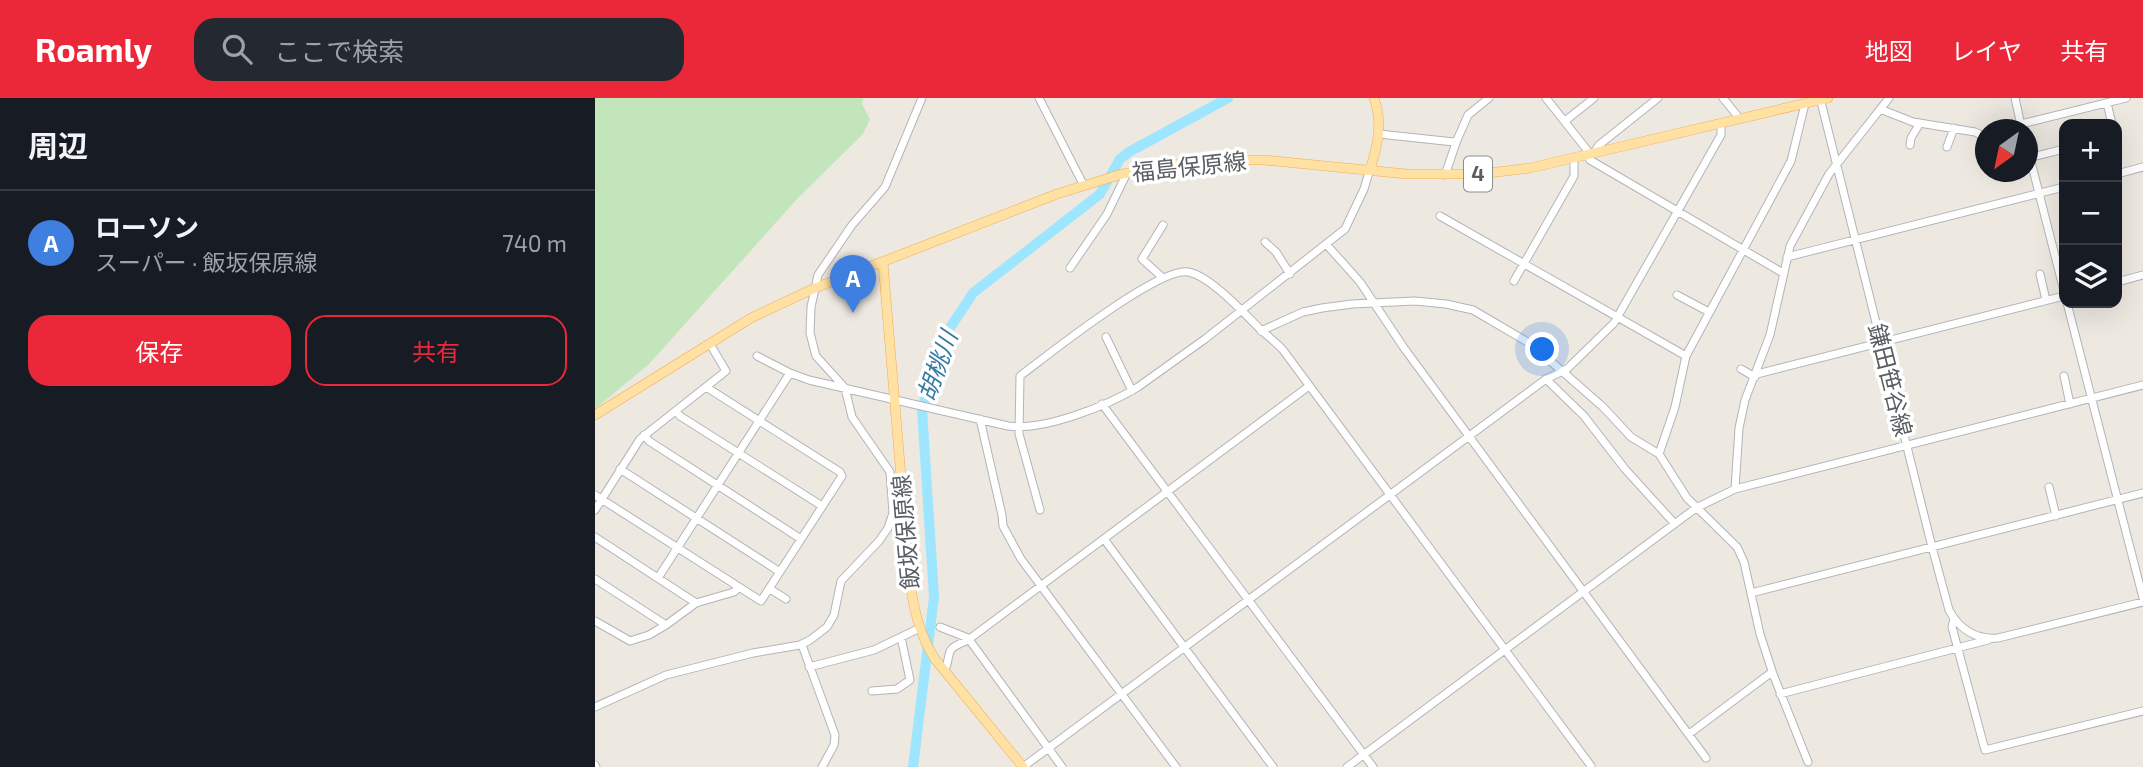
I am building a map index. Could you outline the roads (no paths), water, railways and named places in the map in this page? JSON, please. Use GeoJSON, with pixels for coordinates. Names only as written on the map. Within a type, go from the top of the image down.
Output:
{"type":"FeatureCollection","features":[{"type":"Feature","properties":{"kind":"main road"},"geometry":{"type":"LineString","coordinates":[[1370,169],[1379,134],[1379,116],[1374,98]]}},
{"type":"Feature","properties":{"kind":"main road","name":"福島保原線"},"geometry":{"type":"LineString","coordinates":[[595,415],[751,318],[815,288],[1083,184],[1124,174],[1217,160],[1264,160],[1445,176],[1480,174],[1530,168],[1590,155],[1823,99]]}},
{"type":"Feature","properties":{"kind":"main road","name":"飯坂保原線"},"geometry":{"type":"LineString","coordinates":[[883,263],[910,583],[920,629],[933,656],[1023,767]]}},
{"type":"Feature","properties":{"kind":"street"},"geometry":{"type":"LineString","coordinates":[[595,707],[666,675],[753,653],[801,645],[827,627],[834,615],[841,581],[879,541],[890,522],[893,513],[890,472],[852,417],[845,388],[821,362],[813,348],[810,327],[815,288],[821,270],[852,225],[885,187],[922,98]]}},
{"type":"Feature","properties":{"kind":"street"},"geometry":{"type":"LineString","coordinates":[[1039,98],[1083,184]]}},
{"type":"Feature","properties":{"kind":"street"},"geometry":{"type":"LineString","coordinates":[[1445,176],[1468,115],[1489,98]]}},
{"type":"Feature","properties":{"kind":"street"},"geometry":{"type":"LineString","coordinates":[[1546,98],[1590,155],[1590,160],[1783,272]]}},
{"type":"Feature","properties":{"kind":"street"},"geometry":{"type":"LineString","coordinates":[[1565,121],[1594,98]]}},
{"type":"Feature","properties":{"kind":"street"},"geometry":{"type":"LineString","coordinates":[[1590,155],[1658,98]]}},
{"type":"Feature","properties":{"kind":"street"},"geometry":{"type":"LineString","coordinates":[[1723,98],[1741,119]]}},
{"type":"Feature","properties":{"kind":"street"},"geometry":{"type":"LineString","coordinates":[[1735,489],[1739,428],[1747,395],[1770,335],[1787,257],[1798,230],[1835,166],[1888,98]]}},
{"type":"Feature","properties":{"kind":"street"},"geometry":{"type":"LineString","coordinates":[[2015,98],[2020,119]]}},
{"type":"Feature","properties":{"kind":"street"},"geometry":{"type":"LineString","coordinates":[[2038,122],[2126,98]]}},
{"type":"Feature","properties":{"kind":"street","name":"鎌田笹谷線"},"geometry":{"type":"LineString","coordinates":[[1823,99],[1835,166],[1853,240],[1932,547],[1949,610],[1954,619],[1952,627],[1985,750],[2143,711]]}},
{"type":"Feature","properties":{"kind":"street"},"geometry":{"type":"LineString","coordinates":[[2107,103],[2111,119]]}},
{"type":"Feature","properties":{"kind":"street"},"geometry":{"type":"LineString","coordinates":[[1659,454],[1675,407],[1686,356],[1791,161],[1805,104]]}},
{"type":"Feature","properties":{"kind":"street"},"geometry":{"type":"LineString","coordinates":[[1880,109],[1920,123],[1975,132]]}},
{"type":"Feature","properties":{"kind":"street"},"geometry":{"type":"LineString","coordinates":[[1910,145],[1920,123]]}},
{"type":"Feature","properties":{"kind":"street"},"geometry":{"type":"LineString","coordinates":[[1023,767],[1468,436],[1546,379],[1563,372],[1607,331],[1618,317],[1721,135],[1721,124]]}},
{"type":"Feature","properties":{"kind":"street"},"geometry":{"type":"LineString","coordinates":[[1947,147],[1954,128]]}},
{"type":"Feature","properties":{"kind":"street"},"geometry":{"type":"LineString","coordinates":[[1379,134],[1454,142],[1457,140]]}},
{"type":"Feature","properties":{"kind":"street"},"geometry":{"type":"LineString","coordinates":[[2038,153],[2059,150]]}},
{"type":"Feature","properties":{"kind":"street"},"geometry":{"type":"LineString","coordinates":[[1514,281],[1574,176],[1574,158]]}},
{"type":"Feature","properties":{"kind":"street"},"geometry":{"type":"LineString","coordinates":[[2122,173],[2143,167]]}},
{"type":"Feature","properties":{"kind":"street"},"geometry":{"type":"LineString","coordinates":[[757,356],[801,378],[895,400],[1018,428],[1051,424],[1132,391],[1290,274],[1345,229],[1370,169]]}},
{"type":"Feature","properties":{"kind":"street"},"geometry":{"type":"LineString","coordinates":[[1070,268],[1107,214],[1124,174]]}},
{"type":"Feature","properties":{"kind":"street"},"geometry":{"type":"LineString","coordinates":[[2036,182],[2059,273]]}},
{"type":"Feature","properties":{"kind":"street"},"geometry":{"type":"LineString","coordinates":[[1787,257],[2059,188]]}},
{"type":"Feature","properties":{"kind":"street"},"geometry":{"type":"LineString","coordinates":[[1440,216],[1686,356]]}},
{"type":"Feature","properties":{"kind":"street"},"geometry":{"type":"LineString","coordinates":[[1163,225],[1142,259],[1163,278]]}},
{"type":"Feature","properties":{"kind":"street"},"geometry":{"type":"LineString","coordinates":[[1265,242],[1276,251],[1290,274]]}},
{"type":"Feature","properties":{"kind":"street"},"geometry":{"type":"LineString","coordinates":[[1326,244],[1376,304],[1404,348],[1706,758]]}},
{"type":"Feature","properties":{"kind":"street"},"geometry":{"type":"LineString","coordinates":[[1040,510],[1018,428],[1018,379],[1115,307],[1163,278],[1183,272],[1195,274],[1243,310],[1261,331],[1283,350],[1591,766]]}},
{"type":"Feature","properties":{"kind":"street"},"geometry":{"type":"LineString","coordinates":[[2040,274],[2046,300]]}},
{"type":"Feature","properties":{"kind":"street"},"geometry":{"type":"LineString","coordinates":[[2122,281],[2143,275]]}},
{"type":"Feature","properties":{"kind":"street"},"geometry":{"type":"LineString","coordinates":[[1677,295],[1709,312]]}},
{"type":"Feature","properties":{"kind":"street"},"geometry":{"type":"LineString","coordinates":[[1741,369],[1756,375],[2059,295]]}},
{"type":"Feature","properties":{"kind":"street"},"geometry":{"type":"LineString","coordinates":[[1261,331],[1313,310],[1342,304],[1415,301],[1473,310],[1531,344],[1603,407],[1631,437],[1659,454],[1683,493],[1741,552],[1760,634],[1772,672],[1808,762]]}},
{"type":"Feature","properties":{"kind":"street"},"geometry":{"type":"LineString","coordinates":[[1780,694],[2143,600],[2068,308]]}},
{"type":"Feature","properties":{"kind":"street"},"geometry":{"type":"LineString","coordinates":[[1106,337],[1132,391]]}},
{"type":"Feature","properties":{"kind":"street"},"geometry":{"type":"LineString","coordinates":[[595,510],[598,497],[644,435],[726,372],[710,344]]}},
{"type":"Feature","properties":{"kind":"street"},"geometry":{"type":"LineString","coordinates":[[658,578],[790,373]]}},
{"type":"Feature","properties":{"kind":"street"},"geometry":{"type":"LineString","coordinates":[[2064,376],[2070,404]]}},
{"type":"Feature","properties":{"kind":"street"},"geometry":{"type":"LineString","coordinates":[[1546,379],[1584,416],[1625,469],[1675,524]]}},
{"type":"Feature","properties":{"kind":"street"},"geometry":{"type":"LineString","coordinates":[[1346,767],[1696,508],[1735,489],[2143,384]]}},
{"type":"Feature","properties":{"kind":"street"},"geometry":{"type":"LineString","coordinates":[[944,670],[949,651],[954,645],[968,640],[1308,386]]}},
{"type":"Feature","properties":{"kind":"street"},"geometry":{"type":"LineString","coordinates":[[598,497],[761,601],[842,476],[840,472],[706,387]]}},
{"type":"Feature","properties":{"kind":"street"},"geometry":{"type":"LineString","coordinates":[[1102,404],[1373,767]]}},
{"type":"Feature","properties":{"kind":"street"},"geometry":{"type":"LineString","coordinates":[[676,411],[822,506]]}},
{"type":"Feature","properties":{"kind":"street"},"geometry":{"type":"LineString","coordinates":[[980,419],[1003,526],[1021,559],[1176,767]]}},
{"type":"Feature","properties":{"kind":"street"},"geometry":{"type":"LineString","coordinates":[[644,435],[649,441],[801,539]]}},
{"type":"Feature","properties":{"kind":"street"},"geometry":{"type":"LineString","coordinates":[[620,469],[780,572]]}},
{"type":"Feature","properties":{"kind":"street"},"geometry":{"type":"LineString","coordinates":[[2049,487],[2056,516]]}},
{"type":"Feature","properties":{"kind":"street"},"geometry":{"type":"LineString","coordinates":[[1751,593],[2143,493]]}},
{"type":"Feature","properties":{"kind":"street"},"geometry":{"type":"LineString","coordinates":[[890,522],[905,521]]}},
{"type":"Feature","properties":{"kind":"street"},"geometry":{"type":"LineString","coordinates":[[595,537],[697,603]]}},
{"type":"Feature","properties":{"kind":"street"},"geometry":{"type":"LineString","coordinates":[[1104,539],[1273,767]]}},
{"type":"Feature","properties":{"kind":"street"},"geometry":{"type":"LineString","coordinates":[[595,579],[666,625]]}},
{"type":"Feature","properties":{"kind":"street"},"geometry":{"type":"LineString","coordinates":[[595,621],[630,641],[649,635],[697,603],[729,594],[739,587]]}},
{"type":"Feature","properties":{"kind":"street"},"geometry":{"type":"LineString","coordinates":[[770,589],[786,598]]}},
{"type":"Feature","properties":{"kind":"street"},"geometry":{"type":"LineString","coordinates":[[1954,619],[1967,632],[1989,639]]}},
{"type":"Feature","properties":{"kind":"street"},"geometry":{"type":"LineString","coordinates":[[940,627],[958,632],[968,640],[1062,767]]}},
{"type":"Feature","properties":{"kind":"street"},"geometry":{"type":"LineString","coordinates":[[809,667],[863,654],[920,629]]}},
{"type":"Feature","properties":{"kind":"street"},"geometry":{"type":"LineString","coordinates":[[872,691],[897,689],[910,680],[901,637]]}},
{"type":"Feature","properties":{"kind":"street"},"geometry":{"type":"LineString","coordinates":[[801,645],[835,735],[834,745],[822,767]]}},
{"type":"Feature","properties":{"kind":"street"},"geometry":{"type":"LineString","coordinates":[[1689,734],[1772,672]]}},
{"type":"Feature","properties":{"kind":"waterway","name":"胡桃川"},"geometry":{"type":"LineString","coordinates":[[913,767],[934,597],[922,409],[944,337],[973,293],[1100,194],[1120,159],[1228,98]]}},
{"type":"Feature","properties":{"kind":"place","name":"ローソン"},"geometry":{"type":"Point","coordinates":[853,313]}}]}
